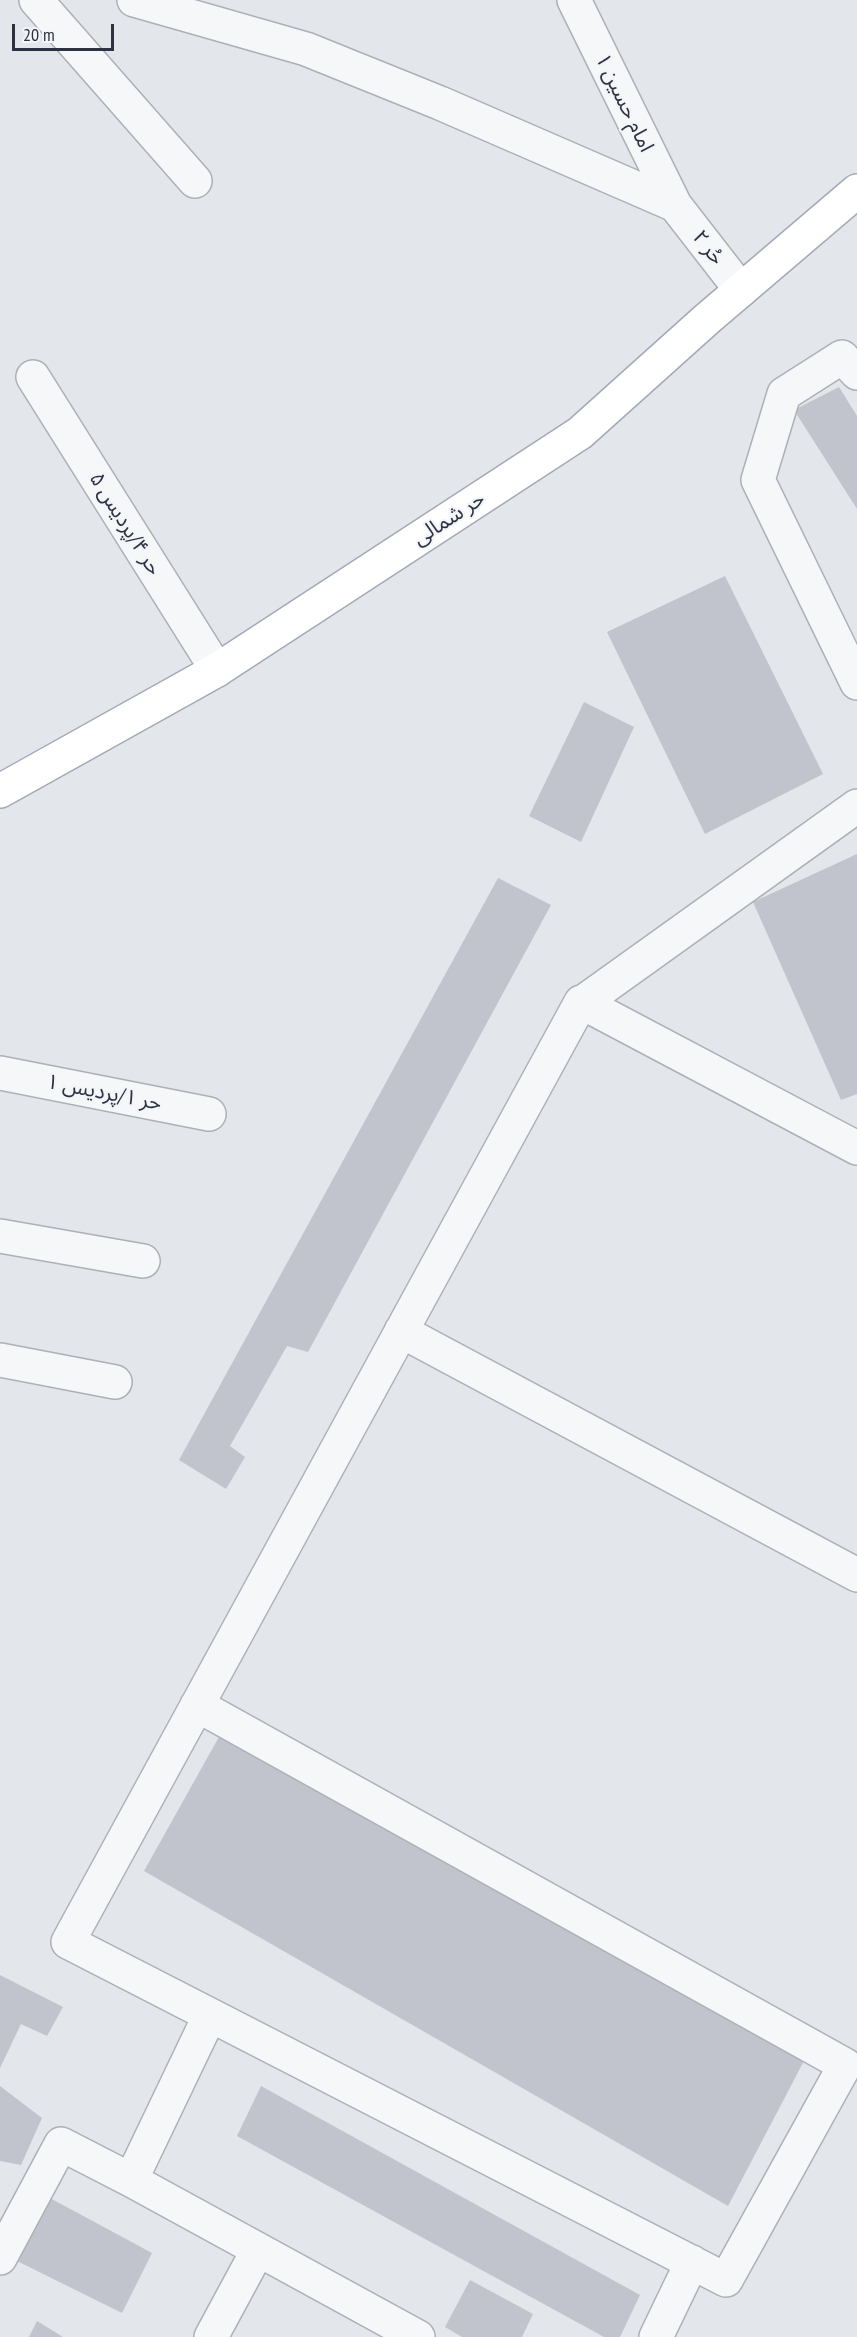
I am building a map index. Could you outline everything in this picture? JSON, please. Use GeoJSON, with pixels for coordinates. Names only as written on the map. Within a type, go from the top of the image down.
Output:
{"type":"FeatureCollection","features":[{"type":"Feature","properties":{"kind":"main road","name":"حر شمالی"},"geometry":{"type":"LineString","coordinates":[[0,791],[217,670],[580,434],[741,290],[857,191]]}},
{"type":"Feature","properties":{"kind":"street"},"geometry":{"type":"LineString","coordinates":[[36,0],[195,181]]}},
{"type":"Feature","properties":{"kind":"street"},"geometry":{"type":"LineString","coordinates":[[134,0],[306,49],[440,103],[675,205]]}},
{"type":"Feature","properties":{"kind":"street","name":"امام حسین ۱"},"geometry":{"type":"LineString","coordinates":[[574,0],[675,205]]}},
{"type":"Feature","properties":{"kind":"street","name":"حُر ۲"},"geometry":{"type":"LineString","coordinates":[[675,205],[741,290]]}},
{"type":"Feature","properties":{"kind":"street"},"geometry":{"type":"LineString","coordinates":[[857,373],[842,357],[784,394],[758,480],[857,682]]}},
{"type":"Feature","properties":{"kind":"street","name":"حر ۴/پردیس ۵"},"geometry":{"type":"LineString","coordinates":[[33,377],[217,670]]}},
{"type":"Feature","properties":{"kind":"street"},"geometry":{"type":"LineString","coordinates":[[197,1706],[845,2065],[726,2280],[68,1942],[581,1002],[857,806]]}},
{"type":"Feature","properties":{"kind":"street"},"geometry":{"type":"LineString","coordinates":[[582,1003],[857,1148]]}},
{"type":"Feature","properties":{"kind":"street","name":"حر ۱/پردیس ۱"},"geometry":{"type":"LineString","coordinates":[[0,1072],[209,1113]]}},
{"type":"Feature","properties":{"kind":"street"},"geometry":{"type":"LineString","coordinates":[[0,1236],[143,1261]]}},
{"type":"Feature","properties":{"kind":"street"},"geometry":{"type":"LineString","coordinates":[[401,1331],[857,1575]]}},
{"type":"Feature","properties":{"kind":"street"},"geometry":{"type":"LineString","coordinates":[[0,1360],[115,1382]]}},
{"type":"Feature","properties":{"kind":"street"},"geometry":{"type":"LineString","coordinates":[[131,2180],[210,2015]]}},
{"type":"Feature","properties":{"kind":"street"},"geometry":{"type":"LineString","coordinates":[[0,2258],[61,2144],[418,2337]]}},
{"type":"Feature","properties":{"kind":"street"},"geometry":{"type":"LineString","coordinates":[[211,2337],[258,2250]]}},
{"type":"Feature","properties":{"kind":"street"},"geometry":{"type":"LineString","coordinates":[[656,2337],[692,2262]]}},
{"type":"Feature","properties":{"kind":"building"},"geometry":{"type":"Polygon","coordinates":[[[839,387],[857,416],[857,509],[794,410],[839,387]]]}},
{"type":"Feature","properties":{"kind":"building"},"geometry":{"type":"Polygon","coordinates":[[[725,576],[823,774],[705,834],[607,632],[725,576]]]}},
{"type":"Feature","properties":{"kind":"building"},"geometry":{"type":"Polygon","coordinates":[[[584,702],[634,727],[581,842],[529,816],[584,702]]]}},
{"type":"Feature","properties":{"kind":"building"},"geometry":{"type":"Polygon","coordinates":[[[857,854],[857,1094],[841,1100],[753,902],[857,854]]]}},
{"type":"Feature","properties":{"kind":"building"},"geometry":{"type":"Polygon","coordinates":[[[498,878],[551,905],[308,1352],[287,1346],[230,1446],[245,1457],[226,1489],[179,1460],[498,878]]]}},
{"type":"Feature","properties":{"kind":"building"},"geometry":{"type":"Polygon","coordinates":[[[220,1735],[805,2059],[728,2206],[144,1871],[220,1735]]]}},
{"type":"Feature","properties":{"kind":"building"},"geometry":{"type":"Polygon","coordinates":[[[0,1975],[63,2007],[47,2036],[21,2024],[0,2068],[0,1975]]]}},
{"type":"Feature","properties":{"kind":"building"},"geometry":{"type":"Polygon","coordinates":[[[0,2086],[42,2118],[21,2165],[0,2161],[0,2086]]]}},
{"type":"Feature","properties":{"kind":"building"},"geometry":{"type":"Polygon","coordinates":[[[261,2086],[640,2295],[620,2337],[604,2337],[237,2136],[261,2086]]]}},
{"type":"Feature","properties":{"kind":"building"},"geometry":{"type":"Polygon","coordinates":[[[48,2197],[152,2253],[122,2313],[15,2260],[48,2197]]]}},
{"type":"Feature","properties":{"kind":"building"},"geometry":{"type":"Polygon","coordinates":[[[470,2280],[533,2314],[522,2337],[462,2337],[445,2327],[470,2280]]]}},
{"type":"Feature","properties":{"kind":"building"},"geometry":{"type":"Polygon","coordinates":[[[37,2321],[63,2337],[29,2337],[37,2321]]]}}]}
